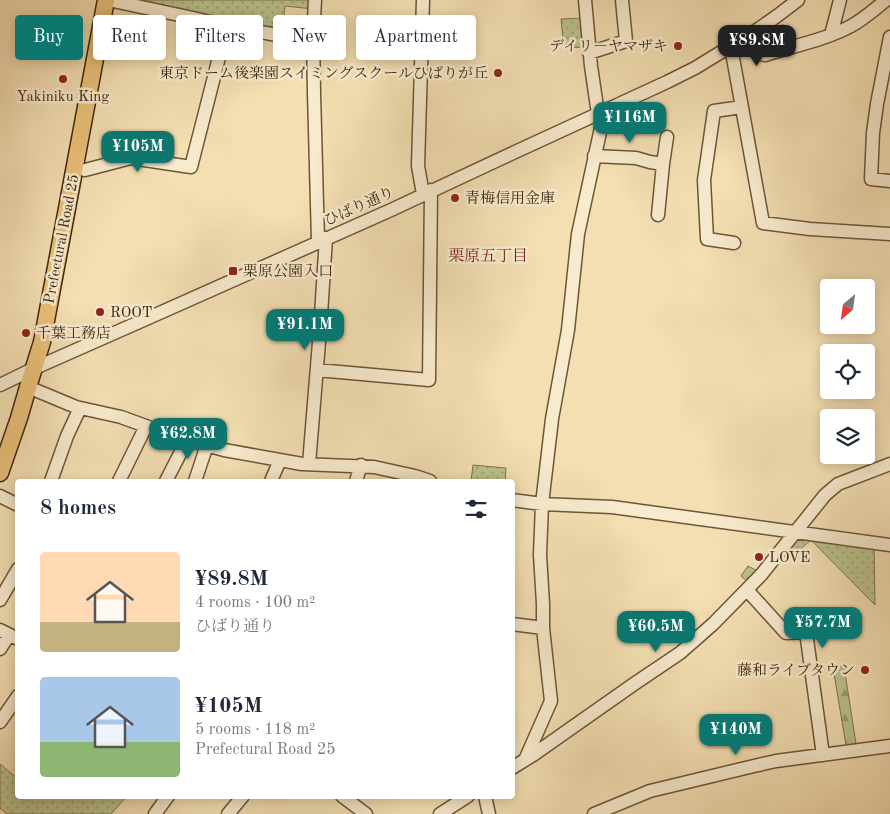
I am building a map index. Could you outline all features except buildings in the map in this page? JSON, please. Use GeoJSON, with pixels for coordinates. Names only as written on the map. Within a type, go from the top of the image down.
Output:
{"type":"FeatureCollection","features":[{"type":"Feature","properties":{"kind":"main road","name":"Prefectural Road 25"},"geometry":{"type":"LineString","coordinates":[[0,473],[20,418],[42,342],[107,0]]}},
{"type":"Feature","properties":{"kind":"street"},"geometry":{"type":"LineString","coordinates":[[107,0],[179,15]]}},
{"type":"Feature","properties":{"kind":"street"},"geometry":{"type":"LineString","coordinates":[[315,0],[315,15]]}},
{"type":"Feature","properties":{"kind":"street"},"geometry":{"type":"LineString","coordinates":[[317,370],[429,380],[427,192],[418,166],[422,0]]}},
{"type":"Feature","properties":{"kind":"street"},"geometry":{"type":"LineString","coordinates":[[525,760],[550,701],[543,628],[540,555],[542,504],[552,419],[568,330],[578,234],[602,124],[598,114],[589,53],[585,0]]}},
{"type":"Feature","properties":{"kind":"street"},"geometry":{"type":"LineString","coordinates":[[589,53],[626,41],[622,0]]}},
{"type":"Feature","properties":{"kind":"street"},"geometry":{"type":"LineString","coordinates":[[831,35],[840,0]]}},
{"type":"Feature","properties":{"kind":"street"},"geometry":{"type":"LineString","coordinates":[[746,37],[760,54],[764,55],[831,35],[851,26],[886,0]]}},
{"type":"Feature","properties":{"kind":"street","name":"ひばり通り"},"geometry":{"type":"LineString","coordinates":[[0,385],[667,82],[695,68],[746,37],[777,16],[794,1]]}},
{"type":"Feature","properties":{"kind":"street"},"geometry":{"type":"LineString","coordinates":[[783,32],[785,49]]}},
{"type":"Feature","properties":{"kind":"street"},"geometry":{"type":"LineString","coordinates":[[890,37],[885,92],[873,133],[871,179],[890,181]]}},
{"type":"Feature","properties":{"kind":"street"},"geometry":{"type":"LineString","coordinates":[[731,46],[763,223],[810,229],[890,234]]}},
{"type":"Feature","properties":{"kind":"street"},"geometry":{"type":"LineString","coordinates":[[85,170],[130,158],[191,167],[218,60]]}},
{"type":"Feature","properties":{"kind":"street"},"geometry":{"type":"LineString","coordinates":[[309,464],[323,292],[314,60]]}},
{"type":"Feature","properties":{"kind":"street"},"geometry":{"type":"LineString","coordinates":[[734,243],[708,239],[704,180],[714,111],[742,107]]}},
{"type":"Feature","properties":{"kind":"street"},"geometry":{"type":"LineString","coordinates":[[658,215],[667,137]]}},
{"type":"Feature","properties":{"kind":"street"},"geometry":{"type":"LineString","coordinates":[[594,156],[636,158],[663,164]]}},
{"type":"Feature","properties":{"kind":"street"},"geometry":{"type":"LineString","coordinates":[[28,387],[80,408],[121,417],[187,440],[231,451],[309,464],[361,466],[382,469],[424,479]]}},
{"type":"Feature","properties":{"kind":"street"},"geometry":{"type":"LineString","coordinates":[[52,479],[67,436],[80,408]]}},
{"type":"Feature","properties":{"kind":"street"},"geometry":{"type":"LineString","coordinates":[[120,479],[146,426]]}},
{"type":"Feature","properties":{"kind":"street"},"geometry":{"type":"LineString","coordinates":[[167,479],[187,440]]}},
{"type":"Feature","properties":{"kind":"street"},"geometry":{"type":"LineString","coordinates":[[197,479],[207,445]]}},
{"type":"Feature","properties":{"kind":"street"},"geometry":{"type":"LineString","coordinates":[[272,479],[280,460]]}},
{"type":"Feature","properties":{"kind":"street"},"geometry":{"type":"LineString","coordinates":[[515,766],[680,653],[766,570],[825,495],[838,484],[890,464]]}},
{"type":"Feature","properties":{"kind":"street"},"geometry":{"type":"LineString","coordinates":[[357,479],[361,466]]}},
{"type":"Feature","properties":{"kind":"street"},"geometry":{"type":"LineString","coordinates":[[0,496],[15,504]]}},
{"type":"Feature","properties":{"kind":"street"},"geometry":{"type":"LineString","coordinates":[[515,500],[542,504],[612,507],[890,545]]}},
{"type":"Feature","properties":{"kind":"street"},"geometry":{"type":"LineString","coordinates":[[0,600],[15,577]]}},
{"type":"Feature","properties":{"kind":"street"},"geometry":{"type":"LineString","coordinates":[[747,590],[786,634],[806,632],[823,755]]}},
{"type":"Feature","properties":{"kind":"street"},"geometry":{"type":"LineString","coordinates":[[515,624],[543,628]]}},
{"type":"Feature","properties":{"kind":"street"},"geometry":{"type":"LineString","coordinates":[[0,649],[9,635]]}},
{"type":"Feature","properties":{"kind":"street"},"geometry":{"type":"LineString","coordinates":[[0,722],[15,700]]}},
{"type":"Feature","properties":{"kind":"street"},"geometry":{"type":"LineString","coordinates":[[594,814],[650,791],[776,761],[890,746]]}},
{"type":"Feature","properties":{"kind":"street"},"geometry":{"type":"LineString","coordinates":[[154,814],[166,799]]}},
{"type":"Feature","properties":{"kind":"street"},"geometry":{"type":"LineString","coordinates":[[230,799],[230,813]]}},
{"type":"Feature","properties":{"kind":"street"},"geometry":{"type":"LineString","coordinates":[[230,813],[241,799]]}},
{"type":"Feature","properties":{"kind":"street"},"geometry":{"type":"LineString","coordinates":[[346,799],[366,814]]}},
{"type":"Feature","properties":{"kind":"street"},"geometry":{"type":"LineString","coordinates":[[440,814],[463,799]]}},
{"type":"Feature","properties":{"kind":"street"},"geometry":{"type":"LineString","coordinates":[[486,799],[488,814]]}},
{"type":"Feature","properties":{"kind":"green space"},"geometry":{"type":"Polygon","coordinates":[[[129,0],[312,0],[312,9],[285,6],[284,15],[273,15],[273,30],[263,28],[263,15],[201,15],[129,0]]]}},
{"type":"Feature","properties":{"kind":"green space"},"geometry":{"type":"Polygon","coordinates":[[[583,18],[585,47],[564,48],[561,19],[583,18]]]}},
{"type":"Feature","properties":{"kind":"green space"},"geometry":{"type":"Polygon","coordinates":[[[473,465],[506,468],[505,479],[471,479],[473,465]]]}},
{"type":"Feature","properties":{"kind":"green space"},"geometry":{"type":"Polygon","coordinates":[[[795,532],[874,543],[875,605],[811,540],[791,557],[784,551],[750,584],[741,576],[748,566],[761,573],[795,532]]]}},
{"type":"Feature","properties":{"kind":"green space"},"geometry":{"type":"Polygon","coordinates":[[[844,666],[856,744],[846,745],[833,668],[844,666]]]}},
{"type":"Feature","properties":{"kind":"green space"},"geometry":{"type":"Polygon","coordinates":[[[0,764],[15,776],[15,799],[124,799],[111,814],[7,814],[0,808],[0,764]]]}},
{"type":"Feature","properties":{"kind":"place","name":"デイリ－ヤマザキ"},"geometry":{"type":"Point","coordinates":[678,46]}},
{"type":"Feature","properties":{"kind":"place","name":"東京ドーム後楽園スイミングスクールひばりが丘"},"geometry":{"type":"Point","coordinates":[498,73]}},
{"type":"Feature","properties":{"kind":"place","name":"Yakiniku King"},"geometry":{"type":"Point","coordinates":[63,79]}},
{"type":"Feature","properties":{"kind":"place","name":"青梅信用金庫"},"geometry":{"type":"Point","coordinates":[455,198]}},
{"type":"Feature","properties":{"kind":"place","name":"栗原公園入口"},"geometry":{"type":"Point","coordinates":[233,271]}},
{"type":"Feature","properties":{"kind":"place","name":"ROOT"},"geometry":{"type":"Point","coordinates":[100,312]}},
{"type":"Feature","properties":{"kind":"place","name":"千葉工務店"},"geometry":{"type":"Point","coordinates":[26,333]}},
{"type":"Feature","properties":{"kind":"place","name":"LOVE"},"geometry":{"type":"Point","coordinates":[759,557]}},
{"type":"Feature","properties":{"kind":"place","name":"藤和ライブタウン"},"geometry":{"type":"Point","coordinates":[865,670]}},
{"type":"Feature","properties":{"kind":"district","name":"栗原五丁目"},"geometry":{"type":"Point","coordinates":[488,255]}}]}
